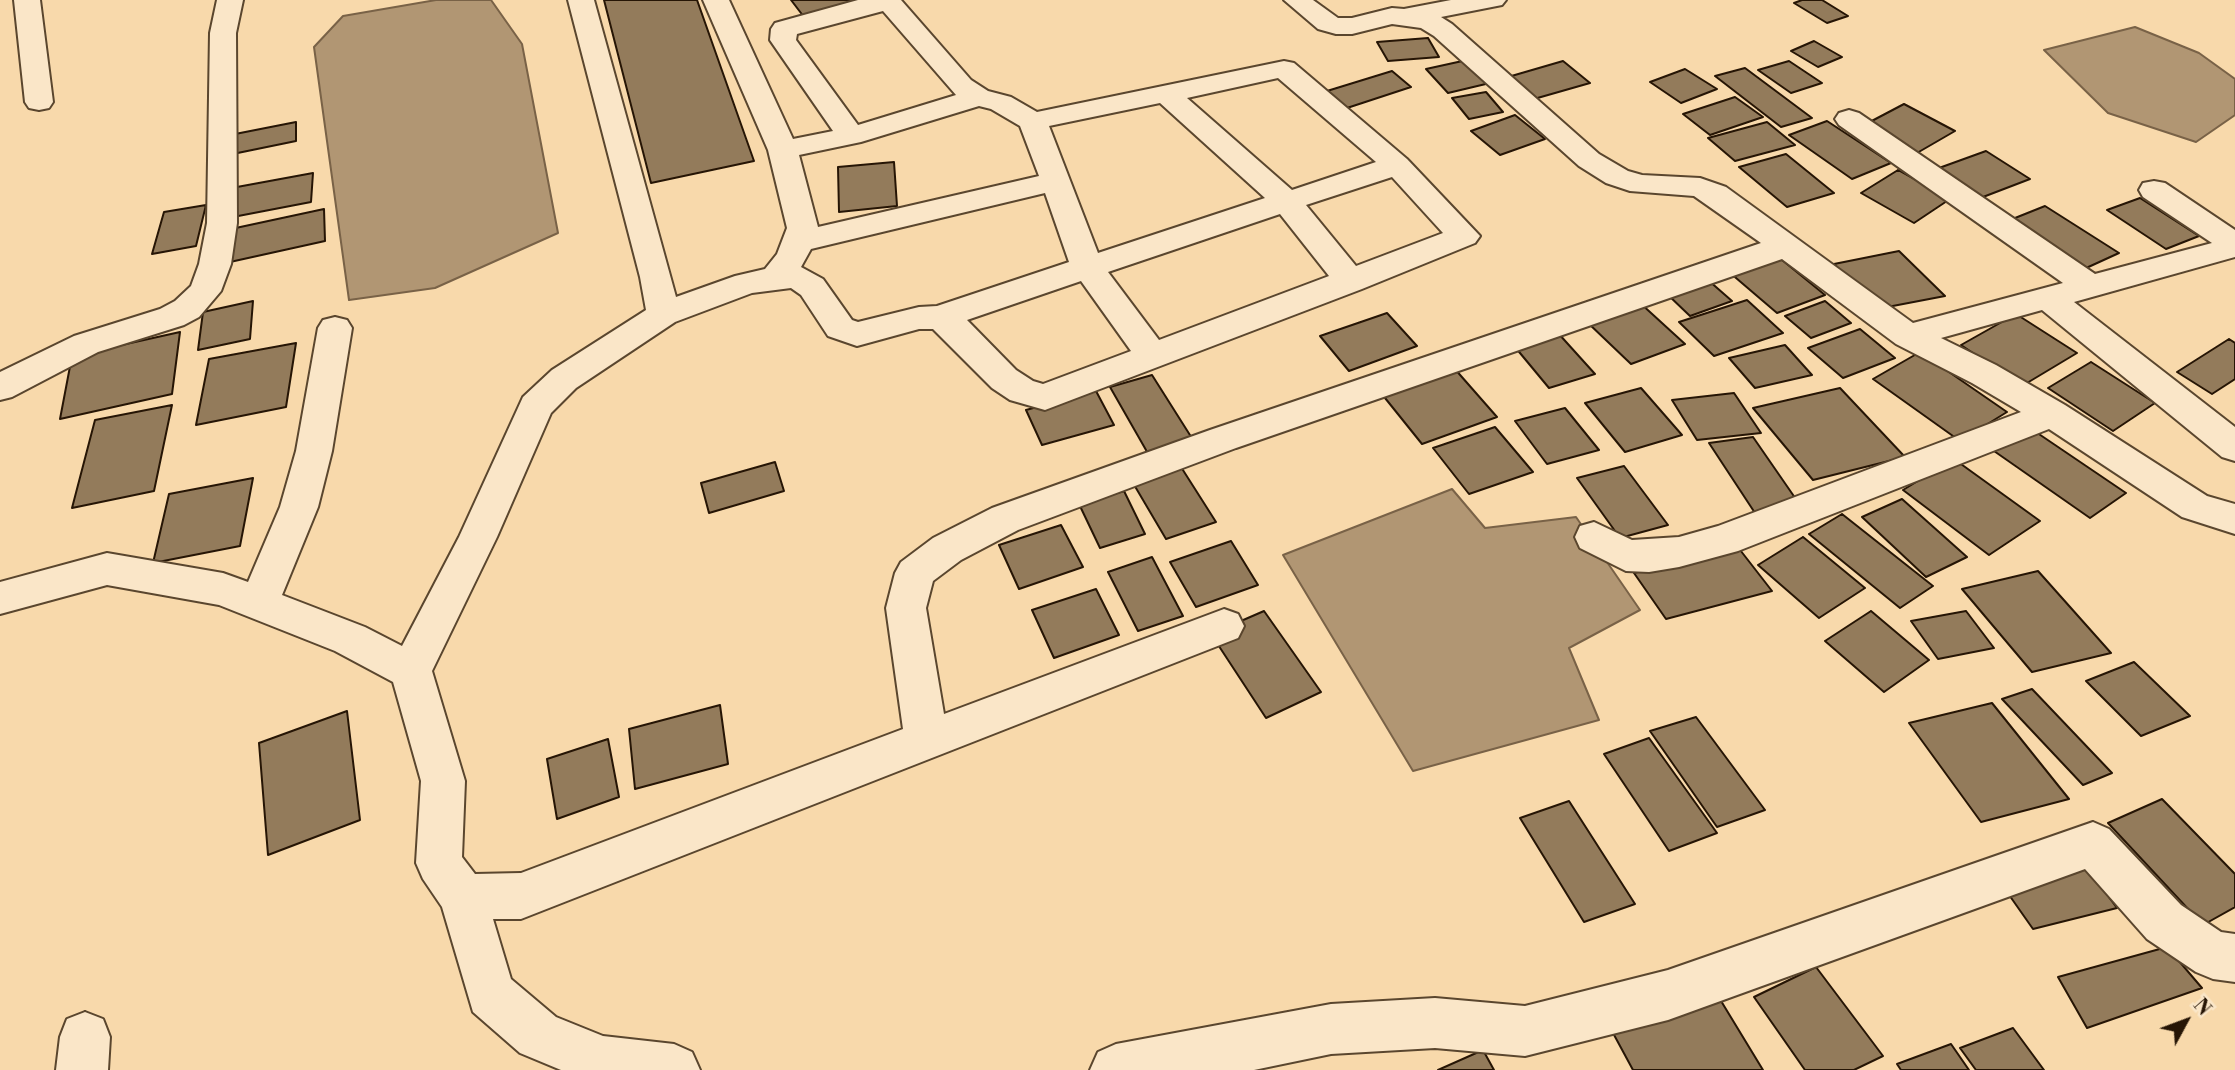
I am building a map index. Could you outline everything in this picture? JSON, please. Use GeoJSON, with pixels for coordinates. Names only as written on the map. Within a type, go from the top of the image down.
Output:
{"type":"FeatureCollection","features":[{"type":"Feature","properties":{"kind":"street"},"geometry":{"type":"LineString","coordinates":[[27,0],[39,102]]}},
{"type":"Feature","properties":{"kind":"street"},"geometry":{"type":"LineString","coordinates":[[0,388],[86,344],[172,317],[187,309],[205,291],[215,264],[222,223],[223,33],[230,0]]}},
{"type":"Feature","properties":{"kind":"street"},"geometry":{"type":"LineString","coordinates":[[581,0],[656,277],[648,324]]}},
{"type":"Feature","properties":{"kind":"street"},"geometry":{"type":"LineString","coordinates":[[716,0],[783,150],[803,228],[792,257],[776,278]]}},
{"type":"Feature","properties":{"kind":"street"},"geometry":{"type":"LineString","coordinates":[[1297,0],[1327,23],[1336,26],[1493,0]]}},
{"type":"Feature","properties":{"kind":"street"},"geometry":{"type":"LineString","coordinates":[[851,136],[783,40],[784,29],[872,4],[890,3],[961,86],[978,97],[1000,103],[1034,121],[1284,69],[1397,165],[1464,236],[1045,397],[1022,391],[1004,379],[952,325],[939,317]]}},
{"type":"Feature","properties":{"kind":"street"},"geometry":{"type":"LineString","coordinates":[[1407,16],[1420,18],[1443,30],[1589,160],[1617,177],[1641,184],[1700,187],[1730,202],[1783,247],[1909,336],[1984,374],[2052,414],[2194,507],[2235,519]]}},
{"type":"Feature","properties":{"kind":"street"},"geometry":{"type":"LineString","coordinates":[[1166,94],[1286,201],[1351,281]]}},
{"type":"Feature","properties":{"kind":"street"},"geometry":{"type":"LineString","coordinates":[[783,150],[851,136],[978,97]]}},
{"type":"Feature","properties":{"kind":"street"},"geometry":{"type":"LineString","coordinates":[[1849,118],[2088,285]]}},
{"type":"Feature","properties":{"kind":"street"},"geometry":{"type":"LineString","coordinates":[[1034,121],[1087,267],[1153,357]]}},
{"type":"Feature","properties":{"kind":"street"},"geometry":{"type":"LineString","coordinates":[[674,1070],[603,1062],[538,1035],[491,993],[463,897],[439,863],[443,781],[411,671],[478,537],[536,406],[564,379],[648,324],[746,284],[776,278],[798,278],[812,287],[841,328],[857,334],[919,318],[939,317],[1397,165]]}},
{"type":"Feature","properties":{"kind":"street"},"geometry":{"type":"LineString","coordinates":[[798,242],[1054,182]]}},
{"type":"Feature","properties":{"kind":"street"},"geometry":{"type":"LineString","coordinates":[[2154,190],[2235,245]]}},
{"type":"Feature","properties":{"kind":"street"},"geometry":{"type":"LineString","coordinates":[[1909,336],[2235,245]]}},
{"type":"Feature","properties":{"kind":"street"},"geometry":{"type":"LineString","coordinates":[[926,740],[906,608],[915,573],[947,549],[1005,519],[1223,439],[1783,247]]}},
{"type":"Feature","properties":{"kind":"street"},"geometry":{"type":"LineString","coordinates":[[2047,297],[2235,447]]}},
{"type":"Feature","properties":{"kind":"street"},"geometry":{"type":"LineString","coordinates":[[260,603],[299,507],[314,451],[335,328]]}},
{"type":"Feature","properties":{"kind":"street"},"geometry":{"type":"LineString","coordinates":[[1594,537],[1626,555],[1649,556],[1679,552],[1724,540],[2052,414]]}},
{"type":"Feature","properties":{"kind":"street"},"geometry":{"type":"LineString","coordinates":[[0,598],[107,569],[223,589],[351,639],[411,671]]}},
{"type":"Feature","properties":{"kind":"street"},"geometry":{"type":"LineString","coordinates":[[463,897],[521,896],[1224,626]]}},
{"type":"Feature","properties":{"kind":"street"},"geometry":{"type":"LineString","coordinates":[[1116,1070],[1331,1029],[1434,1023],[1525,1031],[1668,995],[2093,844],[2164,922],[2213,955],[2235,958]]}},
{"type":"Feature","properties":{"kind":"shaded area"},"geometry":{"type":"Polygon","coordinates":[[[436,0],[491,0],[522,44],[558,233],[435,288],[349,300],[314,47],[343,16],[436,0]]]}},
{"type":"Feature","properties":{"kind":"shaded area"},"geometry":{"type":"Polygon","coordinates":[[[2135,27],[2199,53],[2235,79],[2235,115],[2196,142],[2108,113],[2044,50],[2135,27]]]}},
{"type":"Feature","properties":{"kind":"shaded area"},"geometry":{"type":"Polygon","coordinates":[[[1452,489],[1485,528],[1576,517],[1640,610],[1569,648],[1599,720],[1413,771],[1283,555],[1452,489]]]}},
{"type":"Feature","properties":{"kind":"building"},"geometry":{"type":"Polygon","coordinates":[[[604,0],[697,0],[754,161],[651,183],[604,0]]]}},
{"type":"Feature","properties":{"kind":"building"},"geometry":{"type":"Polygon","coordinates":[[[791,0],[860,0],[804,17],[791,0]]]}},
{"type":"Feature","properties":{"kind":"building"},"geometry":{"type":"Polygon","coordinates":[[[1802,0],[1822,0],[1848,16],[1827,23],[1794,3],[1802,0]]]}},
{"type":"Feature","properties":{"kind":"building"},"geometry":{"type":"Polygon","coordinates":[[[1428,38],[1439,57],[1388,61],[1377,42],[1428,38]]]}},
{"type":"Feature","properties":{"kind":"building"},"geometry":{"type":"Polygon","coordinates":[[[1814,41],[1842,57],[1818,67],[1791,51],[1814,41]]]}},
{"type":"Feature","properties":{"kind":"building"},"geometry":{"type":"Polygon","coordinates":[[[1467,60],[1490,83],[1448,93],[1426,69],[1467,60]]]}},
{"type":"Feature","properties":{"kind":"building"},"geometry":{"type":"Polygon","coordinates":[[[1563,61],[1590,83],[1534,99],[1508,77],[1563,61]]]}},
{"type":"Feature","properties":{"kind":"building"},"geometry":{"type":"Polygon","coordinates":[[[1789,61],[1822,83],[1791,93],[1758,70],[1789,61]]]}},
{"type":"Feature","properties":{"kind":"building"},"geometry":{"type":"Polygon","coordinates":[[[1745,68],[1812,118],[1781,127],[1715,76],[1745,68]]]}},
{"type":"Feature","properties":{"kind":"building"},"geometry":{"type":"Polygon","coordinates":[[[1685,69],[1717,89],[1681,103],[1650,82],[1685,69]]]}},
{"type":"Feature","properties":{"kind":"building"},"geometry":{"type":"Polygon","coordinates":[[[1392,71],[1411,87],[1347,108],[1327,91],[1392,71]]]}},
{"type":"Feature","properties":{"kind":"building"},"geometry":{"type":"Polygon","coordinates":[[[1486,92],[1503,112],[1469,119],[1452,98],[1486,92]]]}},
{"type":"Feature","properties":{"kind":"building"},"geometry":{"type":"Polygon","coordinates":[[[1735,97],[1763,117],[1710,135],[1683,114],[1735,97]]]}},
{"type":"Feature","properties":{"kind":"building"},"geometry":{"type":"Polygon","coordinates":[[[1904,104],[1955,131],[1917,153],[1866,124],[1904,104]]]}},
{"type":"Feature","properties":{"kind":"building"},"geometry":{"type":"Polygon","coordinates":[[[1515,115],[1545,139],[1500,155],[1471,131],[1515,115]]]}},
{"type":"Feature","properties":{"kind":"building"},"geometry":{"type":"Polygon","coordinates":[[[1827,121],[1891,163],[1852,179],[1789,135],[1827,121]]]}},
{"type":"Feature","properties":{"kind":"building"},"geometry":{"type":"Polygon","coordinates":[[[296,122],[296,141],[223,156],[225,136],[296,122]]]}},
{"type":"Feature","properties":{"kind":"building"},"geometry":{"type":"Polygon","coordinates":[[[1767,122],[1795,145],[1735,161],[1708,138],[1767,122]]]}},
{"type":"Feature","properties":{"kind":"building"},"geometry":{"type":"Polygon","coordinates":[[[1986,151],[2030,179],[1983,197],[1939,168],[1986,151]]]}},
{"type":"Feature","properties":{"kind":"building"},"geometry":{"type":"Polygon","coordinates":[[[1786,154],[1834,193],[1787,207],[1739,167],[1786,154]]]}},
{"type":"Feature","properties":{"kind":"building"},"geometry":{"type":"Polygon","coordinates":[[[894,162],[897,206],[839,212],[838,167],[894,162]]]}},
{"type":"Feature","properties":{"kind":"building"},"geometry":{"type":"Polygon","coordinates":[[[1898,170],[1950,199],[1914,223],[1861,193],[1898,170]]]}},
{"type":"Feature","properties":{"kind":"building"},"geometry":{"type":"Polygon","coordinates":[[[313,173],[311,202],[233,217],[237,187],[313,173]]]}},
{"type":"Feature","properties":{"kind":"building"},"geometry":{"type":"Polygon","coordinates":[[[2140,198],[2199,236],[2166,249],[2107,210],[2140,198]]]}},
{"type":"Feature","properties":{"kind":"building"},"geometry":{"type":"Polygon","coordinates":[[[206,205],[196,246],[152,254],[164,212],[206,205]]]}},
{"type":"Feature","properties":{"kind":"building"},"geometry":{"type":"Polygon","coordinates":[[[2045,206],[2119,253],[2084,269],[2010,220],[2045,206]]]}},
{"type":"Feature","properties":{"kind":"building"},"geometry":{"type":"Polygon","coordinates":[[[324,209],[325,241],[230,262],[231,229],[324,209]]]}},
{"type":"Feature","properties":{"kind":"building"},"geometry":{"type":"Polygon","coordinates":[[[1899,251],[1945,296],[1877,309],[1834,264],[1899,251]]]}},
{"type":"Feature","properties":{"kind":"building"},"geometry":{"type":"Polygon","coordinates":[[[1776,255],[1825,295],[1777,313],[1729,272],[1776,255]]]}},
{"type":"Feature","properties":{"kind":"building"},"geometry":{"type":"Polygon","coordinates":[[[1708,280],[1732,301],[1690,316],[1667,294],[1708,280]]]}},
{"type":"Feature","properties":{"kind":"building"},"geometry":{"type":"Polygon","coordinates":[[[1747,300],[1783,333],[1714,356],[1679,322],[1747,300]]]}},
{"type":"Feature","properties":{"kind":"building"},"geometry":{"type":"Polygon","coordinates":[[[253,301],[250,339],[198,350],[203,312],[253,301]]]}},
{"type":"Feature","properties":{"kind":"building"},"geometry":{"type":"Polygon","coordinates":[[[1825,301],[1851,323],[1811,338],[1785,316],[1825,301]]]}},
{"type":"Feature","properties":{"kind":"building"},"geometry":{"type":"Polygon","coordinates":[[[1639,302],[1685,344],[1631,364],[1587,322],[1639,302]]]}},
{"type":"Feature","properties":{"kind":"building"},"geometry":{"type":"Polygon","coordinates":[[[1387,313],[1417,346],[1349,371],[1320,336],[1387,313]]]}},
{"type":"Feature","properties":{"kind":"building"},"geometry":{"type":"Polygon","coordinates":[[[2016,314],[2077,353],[2022,386],[1961,345],[2016,314]]]}},
{"type":"Feature","properties":{"kind":"building"},"geometry":{"type":"Polygon","coordinates":[[[1860,329],[1895,358],[1843,378],[1808,348],[1860,329]]]}},
{"type":"Feature","properties":{"kind":"building"},"geometry":{"type":"Polygon","coordinates":[[[180,332],[172,394],[60,419],[72,356],[180,332]]]}},
{"type":"Feature","properties":{"kind":"building"},"geometry":{"type":"Polygon","coordinates":[[[1558,333],[1595,374],[1549,388],[1515,347],[1558,333]]]}},
{"type":"Feature","properties":{"kind":"building"},"geometry":{"type":"Polygon","coordinates":[[[2229,339],[2235,343],[2235,379],[2212,394],[2177,372],[2229,339]]]}},
{"type":"Feature","properties":{"kind":"building"},"geometry":{"type":"Polygon","coordinates":[[[296,343],[286,407],[196,425],[209,359],[296,343]]]}},
{"type":"Feature","properties":{"kind":"building"},"geometry":{"type":"Polygon","coordinates":[[[1785,345],[1812,375],[1755,388],[1729,358],[1785,345]]]}},
{"type":"Feature","properties":{"kind":"building"},"geometry":{"type":"Polygon","coordinates":[[[1920,352],[2007,412],[1960,441],[1873,379],[1920,352]]]}},
{"type":"Feature","properties":{"kind":"building"},"geometry":{"type":"Polygon","coordinates":[[[2091,362],[2155,403],[2113,431],[2048,388],[2091,362]]]}},
{"type":"Feature","properties":{"kind":"building"},"geometry":{"type":"Polygon","coordinates":[[[1454,368],[1497,417],[1422,444],[1381,393],[1454,368]]]}},
{"type":"Feature","properties":{"kind":"building"},"geometry":{"type":"Polygon","coordinates":[[[1152,375],[1195,443],[1150,457],[1110,387],[1152,375]]]}},
{"type":"Feature","properties":{"kind":"building"},"geometry":{"type":"Polygon","coordinates":[[[1641,388],[1682,435],[1625,452],[1585,403],[1641,388]]]}},
{"type":"Feature","properties":{"kind":"building"},"geometry":{"type":"Polygon","coordinates":[[[1840,388],[1905,457],[1813,480],[1753,408],[1840,388]]]}},
{"type":"Feature","properties":{"kind":"building"},"geometry":{"type":"Polygon","coordinates":[[[1096,391],[1114,425],[1042,445],[1026,410],[1096,391]]]}},
{"type":"Feature","properties":{"kind":"building"},"geometry":{"type":"Polygon","coordinates":[[[1734,393],[1761,433],[1697,440],[1672,400],[1734,393]]]}},
{"type":"Feature","properties":{"kind":"building"},"geometry":{"type":"Polygon","coordinates":[[[172,405],[154,491],[72,508],[95,420],[172,405]]]}},
{"type":"Feature","properties":{"kind":"building"},"geometry":{"type":"Polygon","coordinates":[[[1565,408],[1599,450],[1547,464],[1515,421],[1565,408]]]}},
{"type":"Feature","properties":{"kind":"building"},"geometry":{"type":"Polygon","coordinates":[[[1495,427],[1533,472],[1469,494],[1433,448],[1495,427]]]}},
{"type":"Feature","properties":{"kind":"building"},"geometry":{"type":"Polygon","coordinates":[[[2030,428],[2126,493],[2090,518],[1994,451],[2030,428]]]}},
{"type":"Feature","properties":{"kind":"building"},"geometry":{"type":"Polygon","coordinates":[[[1753,437],[1800,505],[1755,513],[1709,443],[1753,437]]]}},
{"type":"Feature","properties":{"kind":"building"},"geometry":{"type":"Polygon","coordinates":[[[1954,459],[2040,521],[1989,555],[1903,490],[1954,459]]]}},
{"type":"Feature","properties":{"kind":"building"},"geometry":{"type":"Polygon","coordinates":[[[775,462],[784,491],[709,513],[701,483],[775,462]]]}},
{"type":"Feature","properties":{"kind":"building"},"geometry":{"type":"Polygon","coordinates":[[[1624,466],[1668,525],[1620,538],[1577,478],[1624,466]]]}},
{"type":"Feature","properties":{"kind":"building"},"geometry":{"type":"Polygon","coordinates":[[[1181,467],[1216,522],[1166,539],[1133,483],[1181,467]]]}},
{"type":"Feature","properties":{"kind":"building"},"geometry":{"type":"Polygon","coordinates":[[[253,478],[240,546],[153,563],[169,494],[253,478]]]}},
{"type":"Feature","properties":{"kind":"building"},"geometry":{"type":"Polygon","coordinates":[[[1124,491],[1145,534],[1100,548],[1079,504],[1124,491]]]}},
{"type":"Feature","properties":{"kind":"building"},"geometry":{"type":"Polygon","coordinates":[[[1902,499],[1967,557],[1926,577],[1862,517],[1902,499]]]}},
{"type":"Feature","properties":{"kind":"building"},"geometry":{"type":"Polygon","coordinates":[[[1842,514],[1933,586],[1900,608],[1809,534],[1842,514]]]}},
{"type":"Feature","properties":{"kind":"building"},"geometry":{"type":"Polygon","coordinates":[[[1061,525],[1083,567],[1019,589],[999,545],[1061,525]]]}},
{"type":"Feature","properties":{"kind":"building"},"geometry":{"type":"Polygon","coordinates":[[[1803,537],[1865,588],[1819,618],[1758,565],[1803,537]]]}},
{"type":"Feature","properties":{"kind":"building"},"geometry":{"type":"Polygon","coordinates":[[[1231,541],[1258,585],[1196,607],[1170,562],[1231,541]]]}},
{"type":"Feature","properties":{"kind":"building"},"geometry":{"type":"Polygon","coordinates":[[[1737,546],[1772,591],[1666,619],[1634,573],[1737,546]]]}},
{"type":"Feature","properties":{"kind":"building"},"geometry":{"type":"Polygon","coordinates":[[[1152,557],[1183,616],[1138,631],[1108,572],[1152,557]]]}},
{"type":"Feature","properties":{"kind":"building"},"geometry":{"type":"Polygon","coordinates":[[[2038,571],[2111,653],[2032,672],[1962,589],[2038,571]]]}},
{"type":"Feature","properties":{"kind":"building"},"geometry":{"type":"Polygon","coordinates":[[[1096,589],[1119,635],[1054,658],[1032,610],[1096,589]]]}},
{"type":"Feature","properties":{"kind":"building"},"geometry":{"type":"Polygon","coordinates":[[[1264,611],[1321,692],[1266,718],[1211,634],[1264,611]]]}},
{"type":"Feature","properties":{"kind":"building"},"geometry":{"type":"Polygon","coordinates":[[[1871,611],[1929,660],[1884,692],[1825,641],[1871,611]]]}},
{"type":"Feature","properties":{"kind":"building"},"geometry":{"type":"Polygon","coordinates":[[[1966,611],[1994,648],[1938,659],[1911,621],[1966,611]]]}},
{"type":"Feature","properties":{"kind":"building"},"geometry":{"type":"Polygon","coordinates":[[[2134,662],[2190,716],[2141,736],[2086,681],[2134,662]]]}},
{"type":"Feature","properties":{"kind":"building"},"geometry":{"type":"Polygon","coordinates":[[[2032,689],[2112,773],[2083,785],[2002,699],[2032,689]]]}},
{"type":"Feature","properties":{"kind":"building"},"geometry":{"type":"Polygon","coordinates":[[[1992,703],[2069,799],[1981,822],[1909,723],[1992,703]]]}},
{"type":"Feature","properties":{"kind":"building"},"geometry":{"type":"Polygon","coordinates":[[[720,705],[728,764],[635,789],[629,729],[720,705]]]}},
{"type":"Feature","properties":{"kind":"building"},"geometry":{"type":"Polygon","coordinates":[[[347,711],[360,820],[268,855],[259,743],[347,711]]]}},
{"type":"Feature","properties":{"kind":"building"},"geometry":{"type":"Polygon","coordinates":[[[1696,717],[1765,810],[1717,827],[1650,731],[1696,717]]]}},
{"type":"Feature","properties":{"kind":"building"},"geometry":{"type":"Polygon","coordinates":[[[1649,738],[1717,833],[1669,851],[1604,754],[1649,738]]]}},
{"type":"Feature","properties":{"kind":"building"},"geometry":{"type":"Polygon","coordinates":[[[608,739],[619,797],[557,819],[547,759],[608,739]]]}},
{"type":"Feature","properties":{"kind":"building"},"geometry":{"type":"Polygon","coordinates":[[[2162,799],[2235,874],[2235,907],[2203,925],[2108,823],[2162,799]]]}},
{"type":"Feature","properties":{"kind":"building"},"geometry":{"type":"Polygon","coordinates":[[[1569,801],[1635,904],[1584,922],[1520,818],[1569,801]]]}},
{"type":"Feature","properties":{"kind":"building"},"geometry":{"type":"Polygon","coordinates":[[[2083,862],[2117,908],[2033,929],[2000,882],[2083,862]]]}},
{"type":"Feature","properties":{"kind":"building"},"geometry":{"type":"Polygon","coordinates":[[[2167,947],[2202,988],[2087,1028],[2058,977],[2167,947]]]}},
{"type":"Feature","properties":{"kind":"building"},"geometry":{"type":"Polygon","coordinates":[[[1816,967],[1883,1056],[1854,1070],[1805,1070],[1754,997],[1816,967]]]}},
{"type":"Feature","properties":{"kind":"building"},"geometry":{"type":"Polygon","coordinates":[[[1718,996],[1763,1070],[1633,1070],[1613,1033],[1718,996]]]}},
{"type":"Feature","properties":{"kind":"building"},"geometry":{"type":"Polygon","coordinates":[[[2013,1028],[2044,1070],[1976,1070],[1960,1048],[2013,1028]]]}},
{"type":"Feature","properties":{"kind":"building"},"geometry":{"type":"Polygon","coordinates":[[[1951,1044],[1969,1070],[1901,1070],[1897,1064],[1951,1044]]]}},
{"type":"Feature","properties":{"kind":"building"},"geometry":{"type":"Polygon","coordinates":[[[1483,1050],[1494,1070],[1438,1070],[1483,1050]]]}}]}
